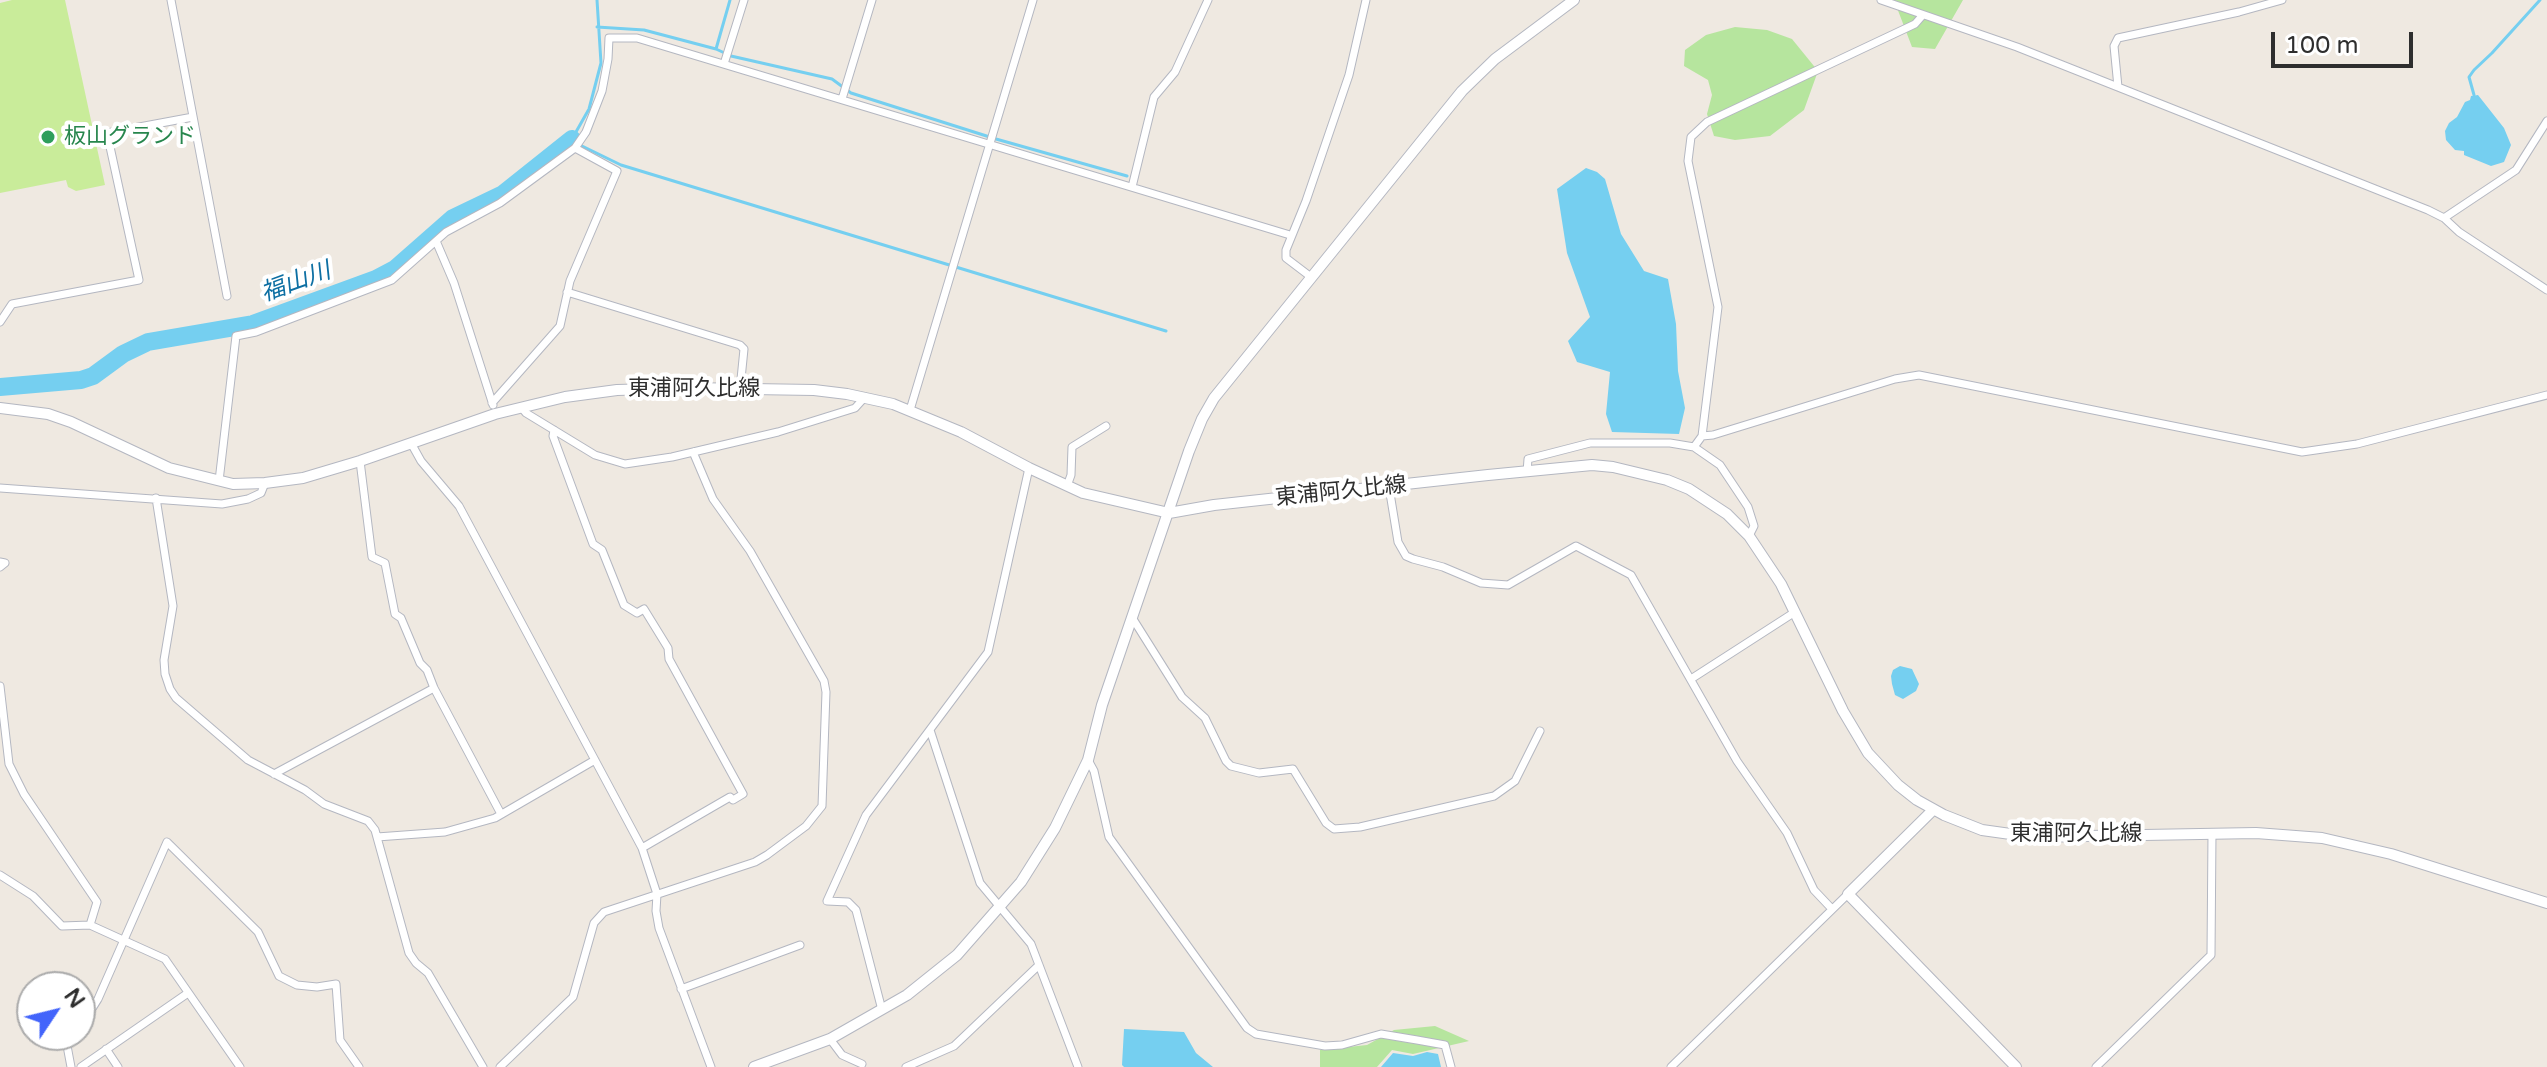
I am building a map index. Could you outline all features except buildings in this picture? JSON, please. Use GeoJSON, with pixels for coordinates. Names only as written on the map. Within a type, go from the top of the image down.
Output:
{"type":"FeatureCollection","features":[{"type":"Feature","properties":{"kind":"main road"},"geometry":{"type":"LineString","coordinates":[[754,1067],[830,1039],[907,995],[957,955],[1035,862],[1072,797],[1088,760],[1102,705],[1202,419],[1214,398],[1462,91],[1495,59],[1574,0]]}},
{"type":"Feature","properties":{"kind":"main road","name":"東浦阿久比線"},"geometry":{"type":"LineString","coordinates":[[0,408],[48,414],[71,422],[169,468],[219,481],[265,483],[303,478],[360,461],[494,408],[521,407],[617,390],[814,390],[865,397],[910,410],[961,432],[1067,486],[1100,498],[1169,513],[1214,505],[1592,465],[1667,480],[1709,501],[1749,536],[1772,567],[1843,711],[1868,753],[1898,785],[1933,810],[1982,830],[2032,837],[2287,833],[2355,844],[2547,903]]}},
{"type":"Feature","properties":{"kind":"main road"},"geometry":{"type":"LineString","coordinates":[[1933,810],[1848,894],[2016,1067]]}},
{"type":"Feature","properties":{"kind":"street"},"geometry":{"type":"LineString","coordinates":[[171,0],[227,296]]}},
{"type":"Feature","properties":{"kind":"street"},"geometry":{"type":"LineString","coordinates":[[724,64],[744,0]]}},
{"type":"Feature","properties":{"kind":"street"},"geometry":{"type":"LineString","coordinates":[[842,99],[872,0]]}},
{"type":"Feature","properties":{"kind":"street"},"geometry":{"type":"LineString","coordinates":[[910,410],[1033,0]]}},
{"type":"Feature","properties":{"kind":"street"},"geometry":{"type":"LineString","coordinates":[[1132,187],[1154,97],[1175,72],[1208,0]]}},
{"type":"Feature","properties":{"kind":"street"},"geometry":{"type":"LineString","coordinates":[[1311,277],[1286,258],[1290,235],[1306,201],[1349,75],[1366,0]]}},
{"type":"Feature","properties":{"kind":"street"},"geometry":{"type":"LineString","coordinates":[[1881,0],[2009,44],[2444,218],[2459,232],[2547,290]]}},
{"type":"Feature","properties":{"kind":"street"},"geometry":{"type":"LineString","coordinates":[[2118,87],[2114,46],[2118,38],[2282,0]]}},
{"type":"Feature","properties":{"kind":"street"},"geometry":{"type":"LineString","coordinates":[[1694,447],[1702,436],[1718,307],[1688,161],[1691,137],[1707,122],[1915,24],[1922,16]]}},
{"type":"Feature","properties":{"kind":"street"},"geometry":{"type":"LineString","coordinates":[[219,481],[236,336],[256,332],[392,280],[456,224],[517,191],[575,148],[586,132],[602,91],[609,38],[637,38],[1290,235]]}},
{"type":"Feature","properties":{"kind":"street"},"geometry":{"type":"LineString","coordinates":[[0,322],[12,304],[139,280],[107,133],[193,117]]}},
{"type":"Feature","properties":{"kind":"street"},"geometry":{"type":"LineString","coordinates":[[2444,218],[2516,170],[2547,121]]}},
{"type":"Feature","properties":{"kind":"street"},"geometry":{"type":"LineString","coordinates":[[494,408],[560,326],[567,292],[617,171],[575,148]]}},
{"type":"Feature","properties":{"kind":"street"},"geometry":{"type":"LineString","coordinates":[[436,241],[454,283],[494,408]]}},
{"type":"Feature","properties":{"kind":"street"},"geometry":{"type":"LineString","coordinates":[[567,292],[740,345],[744,349],[740,389]]}},
{"type":"Feature","properties":{"kind":"street"},"geometry":{"type":"LineString","coordinates":[[1702,436],[1895,379],[1919,375],[2302,452],[2357,444],[2547,395]]}},
{"type":"Feature","properties":{"kind":"street"},"geometry":{"type":"LineString","coordinates":[[521,407],[595,455],[615,463],[633,463],[778,432],[855,408],[865,397]]}},
{"type":"Feature","properties":{"kind":"street"},"geometry":{"type":"LineString","coordinates":[[1067,486],[1071,475],[1072,447],[1106,426]]}},
{"type":"Feature","properties":{"kind":"street"},"geometry":{"type":"LineString","coordinates":[[554,430],[553,436],[593,544],[602,550],[624,605],[637,613],[644,609],[668,648],[669,659],[743,794],[733,800],[730,797],[642,848]]}},
{"type":"Feature","properties":{"kind":"street"},"geometry":{"type":"LineString","coordinates":[[411,443],[421,461],[459,506],[642,848],[657,894],[659,928],[711,1067]]}},
{"type":"Feature","properties":{"kind":"street"},"geometry":{"type":"LineString","coordinates":[[1527,472],[1528,459],[1590,443],[1670,443],[1694,447],[1720,465],[1748,507],[1754,526],[1749,536]]}},
{"type":"Feature","properties":{"kind":"street"},"geometry":{"type":"LineString","coordinates":[[500,1067],[573,997],[594,923],[604,912],[767,855],[815,818],[822,806],[824,681],[750,551],[713,499],[693,452]]}},
{"type":"Feature","properties":{"kind":"street"},"geometry":{"type":"LineString","coordinates":[[360,461],[372,557],[385,563],[395,614],[401,618],[420,663],[427,670],[501,814]]}},
{"type":"Feature","properties":{"kind":"street"},"geometry":{"type":"LineString","coordinates":[[882,1010],[856,910],[848,902],[827,901],[866,815],[988,652],[1029,468]]}},
{"type":"Feature","properties":{"kind":"street"},"geometry":{"type":"LineString","coordinates":[[0,488],[222,504],[261,493],[265,483]]}},
{"type":"Feature","properties":{"kind":"street"},"geometry":{"type":"LineString","coordinates":[[1389,487],[1398,542],[1406,556],[1413,559],[1443,567],[1481,583],[1508,585],[1576,546],[1634,580],[1737,761],[1787,833],[1814,890],[1832,909]]}},
{"type":"Feature","properties":{"kind":"street"},"geometry":{"type":"LineString","coordinates":[[156,498],[173,606],[164,660],[170,689],[235,751],[324,804],[368,821],[377,837],[409,953],[428,973],[483,1067]]}},
{"type":"Feature","properties":{"kind":"street"},"geometry":{"type":"LineString","coordinates":[[1691,679],[1795,612]]}},
{"type":"Feature","properties":{"kind":"street"},"geometry":{"type":"LineString","coordinates":[[1133,619],[1176,689],[1205,718],[1226,761],[1231,766],[1259,773],[1293,769],[1326,823],[1334,829],[1360,827],[1494,796],[1515,781],[1540,731]]}},
{"type":"Feature","properties":{"kind":"street"},"geometry":{"type":"LineString","coordinates":[[0,686],[7,754],[14,778],[93,893],[97,908],[90,925]]}},
{"type":"Feature","properties":{"kind":"street"},"geometry":{"type":"LineString","coordinates":[[274,774],[434,688]]}},
{"type":"Feature","properties":{"kind":"street"},"geometry":{"type":"LineString","coordinates":[[930,730],[980,883],[1026,936],[1078,1067]]}},
{"type":"Feature","properties":{"kind":"street"},"geometry":{"type":"LineString","coordinates":[[377,837],[445,832],[501,814],[595,760]]}},
{"type":"Feature","properties":{"kind":"street"},"geometry":{"type":"LineString","coordinates":[[1088,760],[1094,771],[1109,837],[1247,1028],[1256,1034],[1325,1046],[1386,1034],[1445,1045],[1451,1067]]}},
{"type":"Feature","properties":{"kind":"street"},"geometry":{"type":"LineString","coordinates":[[2096,1067],[2211,955],[2212,833]]}},
{"type":"Feature","properties":{"kind":"street"},"geometry":{"type":"LineString","coordinates":[[96,1000],[167,842],[258,932],[279,976],[297,985],[317,987],[336,984],[340,1040],[359,1067]]}},
{"type":"Feature","properties":{"kind":"street"},"geometry":{"type":"LineString","coordinates":[[0,875],[33,896],[62,926],[90,925],[165,959],[240,1067]]}},
{"type":"Feature","properties":{"kind":"street"},"geometry":{"type":"LineString","coordinates":[[1671,1067],[1848,894]]}},
{"type":"Feature","properties":{"kind":"street"},"geometry":{"type":"LineString","coordinates":[[681,989],[800,945]]}},
{"type":"Feature","properties":{"kind":"street"},"geometry":{"type":"LineString","coordinates":[[906,1067],[954,1046],[1039,965]]}},
{"type":"Feature","properties":{"kind":"street"},"geometry":{"type":"LineString","coordinates":[[81,1067],[188,993]]}},
{"type":"Feature","properties":{"kind":"street"},"geometry":{"type":"LineString","coordinates":[[830,1039],[842,1055],[862,1064]]}},
{"type":"Feature","properties":{"kind":"street"},"geometry":{"type":"LineString","coordinates":[[106,1049],[118,1067]]}},
{"type":"Feature","properties":{"kind":"green space","name":"板山グランド"},"geometry":{"type":"Polygon","coordinates":[[[12,0],[65,0],[105,185],[76,191],[68,187],[66,180],[0,193],[0,3],[12,0]]]}},
{"type":"Feature","properties":{"kind":"green space"},"geometry":{"type":"Polygon","coordinates":[[[1894,0],[1963,0],[1935,49],[1912,47],[1894,0]]]}},
{"type":"Feature","properties":{"kind":"green space"},"geometry":{"type":"Polygon","coordinates":[[[1735,27],[1767,30],[1792,39],[1818,71],[1804,110],[1770,136],[1735,140],[1714,136],[1707,114],[1712,95],[1708,80],[1684,66],[1685,50],[1706,35],[1735,27]]]}},
{"type":"Feature","properties":{"kind":"green space"},"geometry":{"type":"Polygon","coordinates":[[[1435,1026],[1469,1041],[1413,1054],[1392,1050],[1377,1067],[1320,1067],[1320,1050],[1367,1045],[1394,1030],[1435,1026]]]}},
{"type":"Feature","properties":{"kind":"water"},"geometry":{"type":"Polygon","coordinates":[[[2478,95],[2504,128],[2511,145],[2504,162],[2491,166],[2464,155],[2464,151],[2455,150],[2446,140],[2445,131],[2449,123],[2457,117],[2471,96],[2478,95]]]}},
{"type":"Feature","properties":{"kind":"water"},"geometry":{"type":"Polygon","coordinates":[[[1586,168],[1605,179],[1621,234],[1644,271],[1668,279],[1685,408],[1679,434],[1612,432],[1606,414],[1610,372],[1577,362],[1568,341],[1590,317],[1567,253],[1557,189],[1586,168]]]}},
{"type":"Feature","properties":{"kind":"water"},"geometry":{"type":"Polygon","coordinates":[[[1900,666],[1912,669],[1919,684],[1916,691],[1903,699],[1895,695],[1891,676],[1893,670],[1900,666]]]}},
{"type":"Feature","properties":{"kind":"water"},"geometry":{"type":"Polygon","coordinates":[[[1124,1029],[1184,1032],[1196,1053],[1213,1067],[1124,1067],[1124,1029]]]}},
{"type":"Feature","properties":{"kind":"water"},"geometry":{"type":"Polygon","coordinates":[[[1427,1052],[1438,1054],[1441,1067],[1381,1067],[1393,1053],[1413,1056],[1427,1052]]]}},
{"type":"Feature","properties":{"kind":"waterway"},"geometry":{"type":"LineString","coordinates":[[597,0],[601,63],[589,109],[572,139],[582,146],[621,165],[1166,331]]}},
{"type":"Feature","properties":{"kind":"waterway"},"geometry":{"type":"LineString","coordinates":[[597,27],[644,30],[716,49],[730,0]]}},
{"type":"Feature","properties":{"kind":"waterway"},"geometry":{"type":"LineString","coordinates":[[2474,95],[2469,77],[2540,0]]}},
{"type":"Feature","properties":{"kind":"waterway"},"geometry":{"type":"LineString","coordinates":[[716,49],[731,56],[832,79],[851,93],[1127,176]]}},
{"type":"Feature","properties":{"kind":"waterway","name":"福山川"},"geometry":{"type":"LineString","coordinates":[[0,387],[81,380],[93,376],[123,354],[148,342],[253,324],[376,279],[395,269],[453,218],[503,194],[572,139]]}},
{"type":"Feature","properties":{"kind":"place","name":"板山グランド"},"geometry":{"type":"Point","coordinates":[48,137]}}]}
